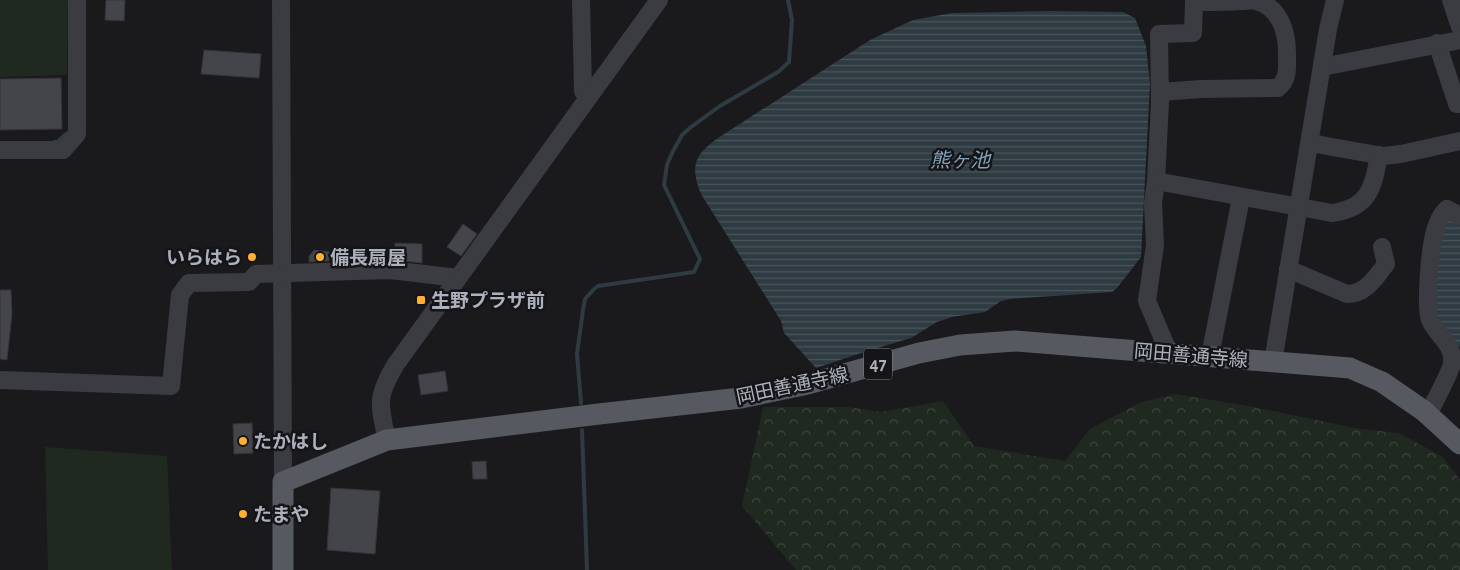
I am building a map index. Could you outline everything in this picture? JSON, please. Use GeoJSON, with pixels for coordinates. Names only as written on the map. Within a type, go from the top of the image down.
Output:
{"type":"FeatureCollection","features":[{"type":"Feature","properties":{"kind":"main road","name":"岡田善通寺線"},"geometry":{"type":"LineString","coordinates":[[283,482],[387,440],[741,398],[808,384],[919,353],[960,345],[1015,341],[1350,368],[1382,382],[1428,415],[1460,444]]}},
{"type":"Feature","properties":{"kind":"main road"},"geometry":{"type":"LineString","coordinates":[[283,482],[283,570]]}},
{"type":"Feature","properties":{"kind":"street"},"geometry":{"type":"LineString","coordinates":[[0,150],[63,150],[77,134],[77,0]]}},
{"type":"Feature","properties":{"kind":"street"},"geometry":{"type":"LineString","coordinates":[[281,0],[283,482]]}},
{"type":"Feature","properties":{"kind":"street"},"geometry":{"type":"LineString","coordinates":[[581,0],[583,91],[588,98]]}},
{"type":"Feature","properties":{"kind":"street"},"geometry":{"type":"LineString","coordinates":[[387,440],[381,410],[381,395],[386,382],[458,278],[659,0]]}},
{"type":"Feature","properties":{"kind":"street"},"geometry":{"type":"LineString","coordinates":[[1273,362],[1322,67],[1335,0]]}},
{"type":"Feature","properties":{"kind":"street"},"geometry":{"type":"LineString","coordinates":[[1451,0],[1460,27]]}},
{"type":"Feature","properties":{"kind":"street"},"geometry":{"type":"LineString","coordinates":[[1160,92],[1201,89],[1278,88],[1284,83],[1287,75],[1287,42],[1284,26],[1277,15],[1256,1],[1194,2],[1193,33],[1159,34],[1160,92],[1156,181],[1153,203],[1155,245],[1147,301],[1169,352]]}},
{"type":"Feature","properties":{"kind":"street"},"geometry":{"type":"LineString","coordinates":[[1322,67],[1460,40]]}},
{"type":"Feature","properties":{"kind":"street"},"geometry":{"type":"LineString","coordinates":[[1437,43],[1457,104],[1460,104]]}},
{"type":"Feature","properties":{"kind":"street"},"geometry":{"type":"LineString","coordinates":[[1310,143],[1379,155],[1401,154],[1460,141]]}},
{"type":"Feature","properties":{"kind":"street"},"geometry":{"type":"LineString","coordinates":[[1156,181],[1299,208],[1332,213],[1342,212],[1356,204],[1370,192],[1374,182],[1379,155]]}},
{"type":"Feature","properties":{"kind":"street"},"geometry":{"type":"LineString","coordinates":[[1210,356],[1242,198]]}},
{"type":"Feature","properties":{"kind":"street"},"geometry":{"type":"LineString","coordinates":[[1428,415],[1452,364],[1451,353],[1445,339],[1430,320],[1427,303],[1433,240],[1442,214],[1447,209],[1460,216]]}},
{"type":"Feature","properties":{"kind":"street"},"geometry":{"type":"LineString","coordinates":[[1288,269],[1347,294],[1356,294],[1368,286],[1386,264],[1382,247]]}},
{"type":"Feature","properties":{"kind":"street"},"geometry":{"type":"LineString","coordinates":[[0,380],[171,386],[180,294],[189,283],[249,282],[256,274],[390,270],[458,278]]}},
{"type":"Feature","properties":{"kind":"green space"},"geometry":{"type":"Polygon","coordinates":[[[0,0],[68,0],[67,75],[0,77],[0,0]]]}},
{"type":"Feature","properties":{"kind":"green space"},"geometry":{"type":"Polygon","coordinates":[[[1175,394],[1248,406],[1360,429],[1399,433],[1443,457],[1460,480],[1460,570],[796,570],[742,506],[763,407],[848,407],[881,412],[943,401],[974,446],[1065,461],[1090,429],[1139,403],[1175,394]]]}},
{"type":"Feature","properties":{"kind":"green space"},"geometry":{"type":"Polygon","coordinates":[[[45,447],[167,456],[172,570],[48,570],[45,447]]]}},
{"type":"Feature","properties":{"kind":"water","name":"熊ヶ池"},"geometry":{"type":"Polygon","coordinates":[[[1123,12],[1135,18],[1146,46],[1150,84],[1141,257],[1112,292],[1001,301],[985,312],[952,317],[937,322],[911,338],[816,368],[784,333],[781,321],[701,194],[695,168],[699,156],[718,138],[870,40],[913,20],[952,13],[1123,12]]]}},
{"type":"Feature","properties":{"kind":"water"},"geometry":{"type":"Polygon","coordinates":[[[1444,219],[1460,221],[1460,347],[1445,335],[1431,303],[1444,219]]]}},
{"type":"Feature","properties":{"kind":"building"},"geometry":{"type":"Polygon","coordinates":[[[106,0],[125,0],[124,21],[105,20],[106,0]]]}},
{"type":"Feature","properties":{"kind":"building"},"geometry":{"type":"Polygon","coordinates":[[[204,50],[261,54],[259,78],[201,74],[204,50]]]}},
{"type":"Feature","properties":{"kind":"building"},"geometry":{"type":"Polygon","coordinates":[[[61,78],[62,129],[0,130],[0,79],[61,78]]]}},
{"type":"Feature","properties":{"kind":"building"},"geometry":{"type":"Polygon","coordinates":[[[463,224],[477,234],[461,256],[447,247],[463,224]]]}},
{"type":"Feature","properties":{"kind":"building"},"geometry":{"type":"Polygon","coordinates":[[[395,243],[422,244],[422,263],[395,260],[395,243]]]}},
{"type":"Feature","properties":{"kind":"building"},"geometry":{"type":"Polygon","coordinates":[[[314,250],[330,252],[329,261],[309,262],[309,256],[314,250]]]}},
{"type":"Feature","properties":{"kind":"building"},"geometry":{"type":"Polygon","coordinates":[[[0,290],[11,290],[12,314],[7,360],[0,359],[0,290]]]}},
{"type":"Feature","properties":{"kind":"building"},"geometry":{"type":"Polygon","coordinates":[[[445,371],[448,391],[421,395],[418,375],[445,371]]]}},
{"type":"Feature","properties":{"kind":"building"},"geometry":{"type":"Polygon","coordinates":[[[252,423],[253,453],[234,454],[233,424],[252,423]]]}},
{"type":"Feature","properties":{"kind":"building"},"geometry":{"type":"Polygon","coordinates":[[[486,461],[487,479],[473,479],[472,462],[486,461]]]}},
{"type":"Feature","properties":{"kind":"building"},"geometry":{"type":"Polygon","coordinates":[[[331,488],[380,491],[375,554],[327,550],[331,488]]]}},
{"type":"Feature","properties":{"kind":"waterway"},"geometry":{"type":"LineString","coordinates":[[581,403],[577,354],[585,299],[598,286],[694,272],[700,259],[664,185],[667,165],[682,135],[691,127],[720,106],[778,72],[789,62],[792,20],[788,0]]}},
{"type":"Feature","properties":{"kind":"waterway"},"geometry":{"type":"LineString","coordinates":[[54,142],[57,142],[66,134]]}},
{"type":"Feature","properties":{"kind":"waterway"},"geometry":{"type":"LineString","coordinates":[[582,430],[587,570]]}},
{"type":"Feature","properties":{"kind":"place","name":"いらはら"},"geometry":{"type":"Point","coordinates":[252,257]}},
{"type":"Feature","properties":{"kind":"place","name":"備長扇屋"},"geometry":{"type":"Point","coordinates":[320,257]}},
{"type":"Feature","properties":{"kind":"place","name":"生野プラザ前"},"geometry":{"type":"Point","coordinates":[421,300]}},
{"type":"Feature","properties":{"kind":"place","name":"たかはし"},"geometry":{"type":"Point","coordinates":[243,441]}},
{"type":"Feature","properties":{"kind":"place","name":"たまや"},"geometry":{"type":"Point","coordinates":[243,514]}}]}
